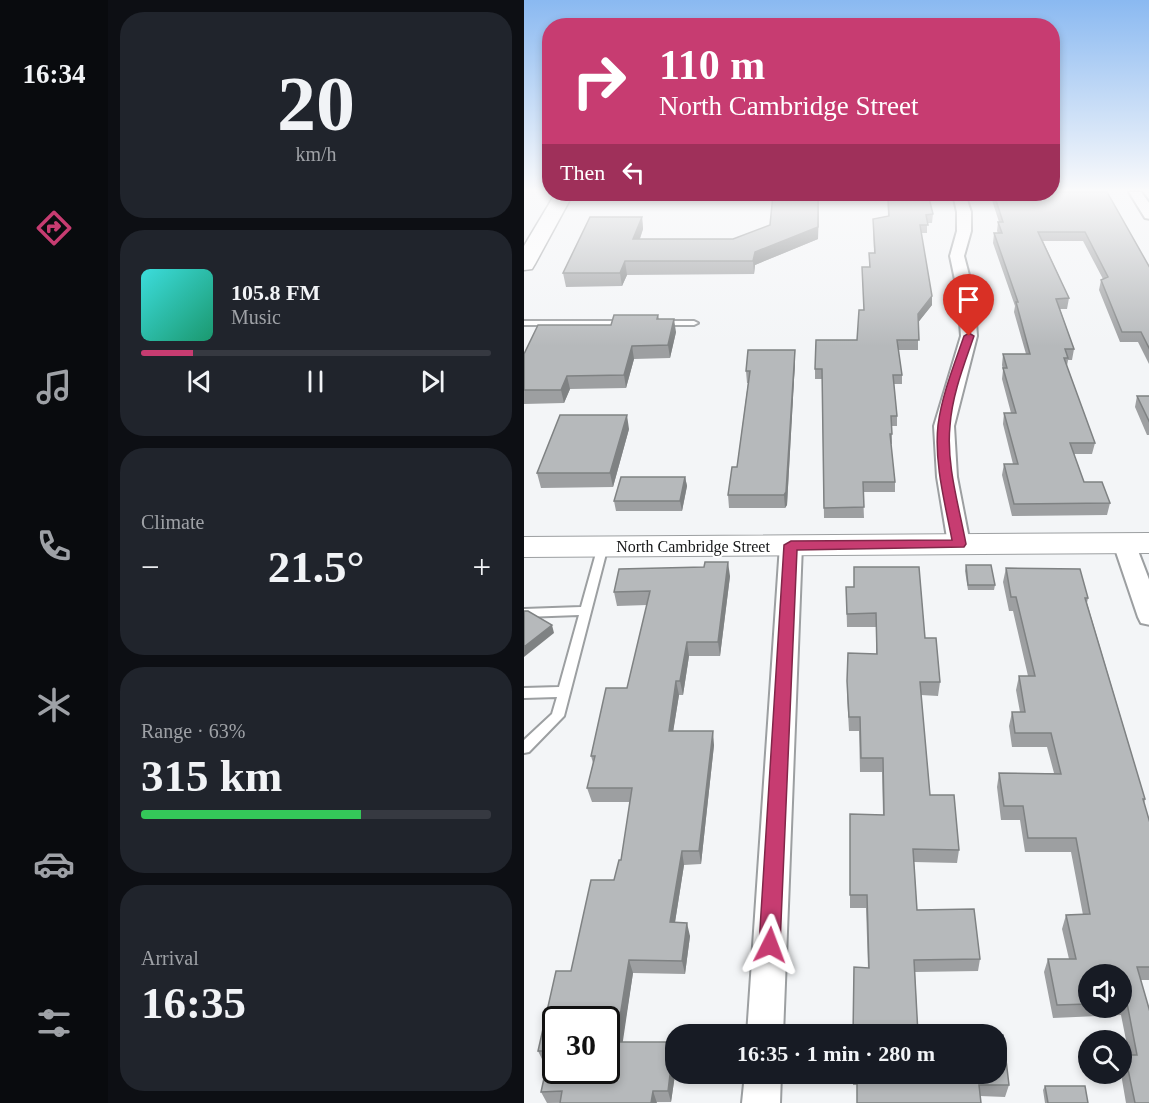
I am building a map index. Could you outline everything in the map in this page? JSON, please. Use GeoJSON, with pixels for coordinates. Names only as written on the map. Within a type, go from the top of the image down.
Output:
{"type":"FeatureCollection","features":[{"type":"Feature","properties":{"kind":"main road"},"geometry":{"type":"LineString","coordinates":[[524,264],[536,243]]}},
{"type":"Feature","properties":{"kind":"street"},"geometry":{"type":"LineString","coordinates":[[959,544],[947,477],[944,426],[954,379],[969,336],[966,294],[957,256],[961,243]]}},
{"type":"Feature","properties":{"kind":"street"},"geometry":{"type":"LineString","coordinates":[[1137,543],[1150,617]]}},
{"type":"Feature","properties":{"kind":"street","name":"North Cambridge Street"},"geometry":{"type":"LineString","coordinates":[[524,547],[1137,543]]}},
{"type":"Feature","properties":{"kind":"street"},"geometry":{"type":"LineString","coordinates":[[766,1024],[791,545]]}},
{"type":"Feature","properties":{"kind":"street"},"geometry":{"type":"LineString","coordinates":[[761,1103],[762,1084]]}},
{"type":"Feature","properties":{"kind":"lane"},"geometry":{"type":"LineString","coordinates":[[524,323],[636,323]]}},
{"type":"Feature","properties":{"kind":"lane"},"geometry":{"type":"LineString","coordinates":[[648,323],[694,323]]}},
{"type":"Feature","properties":{"kind":"lane"},"geometry":{"type":"LineString","coordinates":[[524,747],[558,716],[603,546]]}},
{"type":"Feature","properties":{"kind":"lane"},"geometry":{"type":"LineString","coordinates":[[524,613],[543,610],[586,611]]}},
{"type":"Feature","properties":{"kind":"lane"},"geometry":{"type":"LineString","coordinates":[[524,693],[564,692]]}},
{"type":"Feature","properties":{"kind":"building"},"geometry":{"type":"Polygon","coordinates":[[[577,243],[776,243],[755,252],[753,261],[625,261],[620,273],[563,273],[577,243]]]}},
{"type":"Feature","properties":{"kind":"building"},"geometry":{"type":"Polygon","coordinates":[[[874,243],[923,243],[932,296],[918,314],[919,340],[897,340],[902,375],[893,375],[897,416],[891,416],[892,434],[890,434],[895,482],[863,482],[864,507],[824,508],[822,369],[815,369],[816,340],[857,340],[859,310],[864,310],[862,267],[870,267],[869,253],[875,253],[874,243]]]}},
{"type":"Feature","properties":{"kind":"building"},"geometry":{"type":"Polygon","coordinates":[[[998,243],[1043,243],[1069,298],[1056,299],[1074,349],[1065,349],[1068,358],[1064,358],[1095,443],[1070,443],[1084,482],[1102,482],[1110,503],[1014,504],[1004,464],[1018,464],[1004,413],[1016,413],[1003,368],[1007,368],[1003,354],[1030,354],[1016,302],[1018,302],[998,243]]]}},
{"type":"Feature","properties":{"kind":"building"},"geometry":{"type":"Polygon","coordinates":[[[1091,243],[1136,243],[1150,268],[1150,350],[1141,332],[1122,332],[1101,280],[1108,277],[1091,243]]]}},
{"type":"Feature","properties":{"kind":"building"},"geometry":{"type":"Polygon","coordinates":[[[614,315],[658,315],[657,319],[674,319],[668,345],[632,346],[624,375],[567,376],[561,390],[524,390],[524,354],[538,325],[611,325],[614,315]]]}},
{"type":"Feature","properties":{"kind":"building"},"geometry":{"type":"Polygon","coordinates":[[[748,350],[795,350],[784,495],[728,495],[732,467],[737,467],[750,371],[746,371],[748,350]]]}},
{"type":"Feature","properties":{"kind":"building"},"geometry":{"type":"Polygon","coordinates":[[[1137,396],[1150,396],[1150,423],[1137,396]]]}},
{"type":"Feature","properties":{"kind":"building"},"geometry":{"type":"Polygon","coordinates":[[[560,415],[627,415],[610,473],[537,473],[560,415]]]}},
{"type":"Feature","properties":{"kind":"building"},"geometry":{"type":"Polygon","coordinates":[[[621,477],[685,477],[680,501],[614,501],[621,477]]]}},
{"type":"Feature","properties":{"kind":"building"},"geometry":{"type":"Polygon","coordinates":[[[705,562],[728,562],[718,642],[687,642],[680,681],[676,681],[669,731],[713,731],[699,851],[682,851],[670,922],[687,923],[682,961],[629,960],[620,1017],[620,1006],[548,1006],[556,971],[571,971],[591,880],[614,880],[619,860],[621,860],[632,788],[587,788],[595,756],[591,756],[606,688],[627,688],[650,591],[614,592],[619,569],[704,567],[705,562]]]}},
{"type":"Feature","properties":{"kind":"building"},"geometry":{"type":"Polygon","coordinates":[[[966,565],[991,565],[995,585],[968,585],[966,565]]]}},
{"type":"Feature","properties":{"kind":"building"},"geometry":{"type":"Polygon","coordinates":[[[854,567],[919,567],[925,638],[936,638],[940,682],[920,682],[930,795],[954,795],[959,850],[913,849],[917,910],[974,909],[980,959],[914,960],[917,1024],[853,1024],[854,967],[869,968],[867,895],[850,895],[850,814],[884,815],[883,758],[861,758],[860,717],[849,717],[848,653],[877,654],[876,613],[847,614],[846,587],[854,587],[854,567]]]}},
{"type":"Feature","properties":{"kind":"building"},"geometry":{"type":"Polygon","coordinates":[[[1006,568],[1080,569],[1088,598],[1085,598],[1145,799],[1143,799],[1150,823],[1150,967],[1137,967],[1150,1012],[1150,1103],[1135,1103],[1131,1084],[1132,1055],[1137,1055],[1130,1018],[1132,1018],[1132,964],[1078,964],[1078,1004],[1057,1005],[1048,959],[1076,959],[1066,915],[1090,914],[1076,838],[1028,838],[1023,806],[1004,806],[999,773],[1061,774],[1051,733],[1015,733],[1012,712],[1025,712],[1019,676],[1035,676],[1016,597],[1011,597],[1006,568]]]}},
{"type":"Feature","properties":{"kind":"building"},"geometry":{"type":"Polygon","coordinates":[[[524,611],[552,625],[524,647],[524,611]]]}},
{"type":"Feature","properties":{"kind":"building"},"geometry":{"type":"Polygon","coordinates":[[[542,1033],[542,1051],[538,1051],[542,1033]]]}},
{"type":"Feature","properties":{"kind":"building"},"geometry":{"type":"Polygon","coordinates":[[[620,1042],[665,1042],[665,1084],[669,1084],[668,1091],[653,1091],[651,1103],[560,1103],[562,1091],[541,1092],[543,1084],[620,1084],[620,1042]]]}},
{"type":"Feature","properties":{"kind":"building"},"geometry":{"type":"Polygon","coordinates":[[[1007,1068],[1009,1085],[979,1085],[981,1103],[857,1103],[857,1084],[1007,1084],[1007,1068]]]}},
{"type":"Feature","properties":{"kind":"building"},"geometry":{"type":"Polygon","coordinates":[[[1045,1086],[1085,1086],[1088,1103],[1048,1103],[1045,1086]]]}},
{"type":"Feature","properties":{"kind":"route"},"geometry":{"type":"LineString","coordinates":[[770,945],[791,545],[959,544],[947,477],[944,426],[954,379],[969,336]]}}]}
